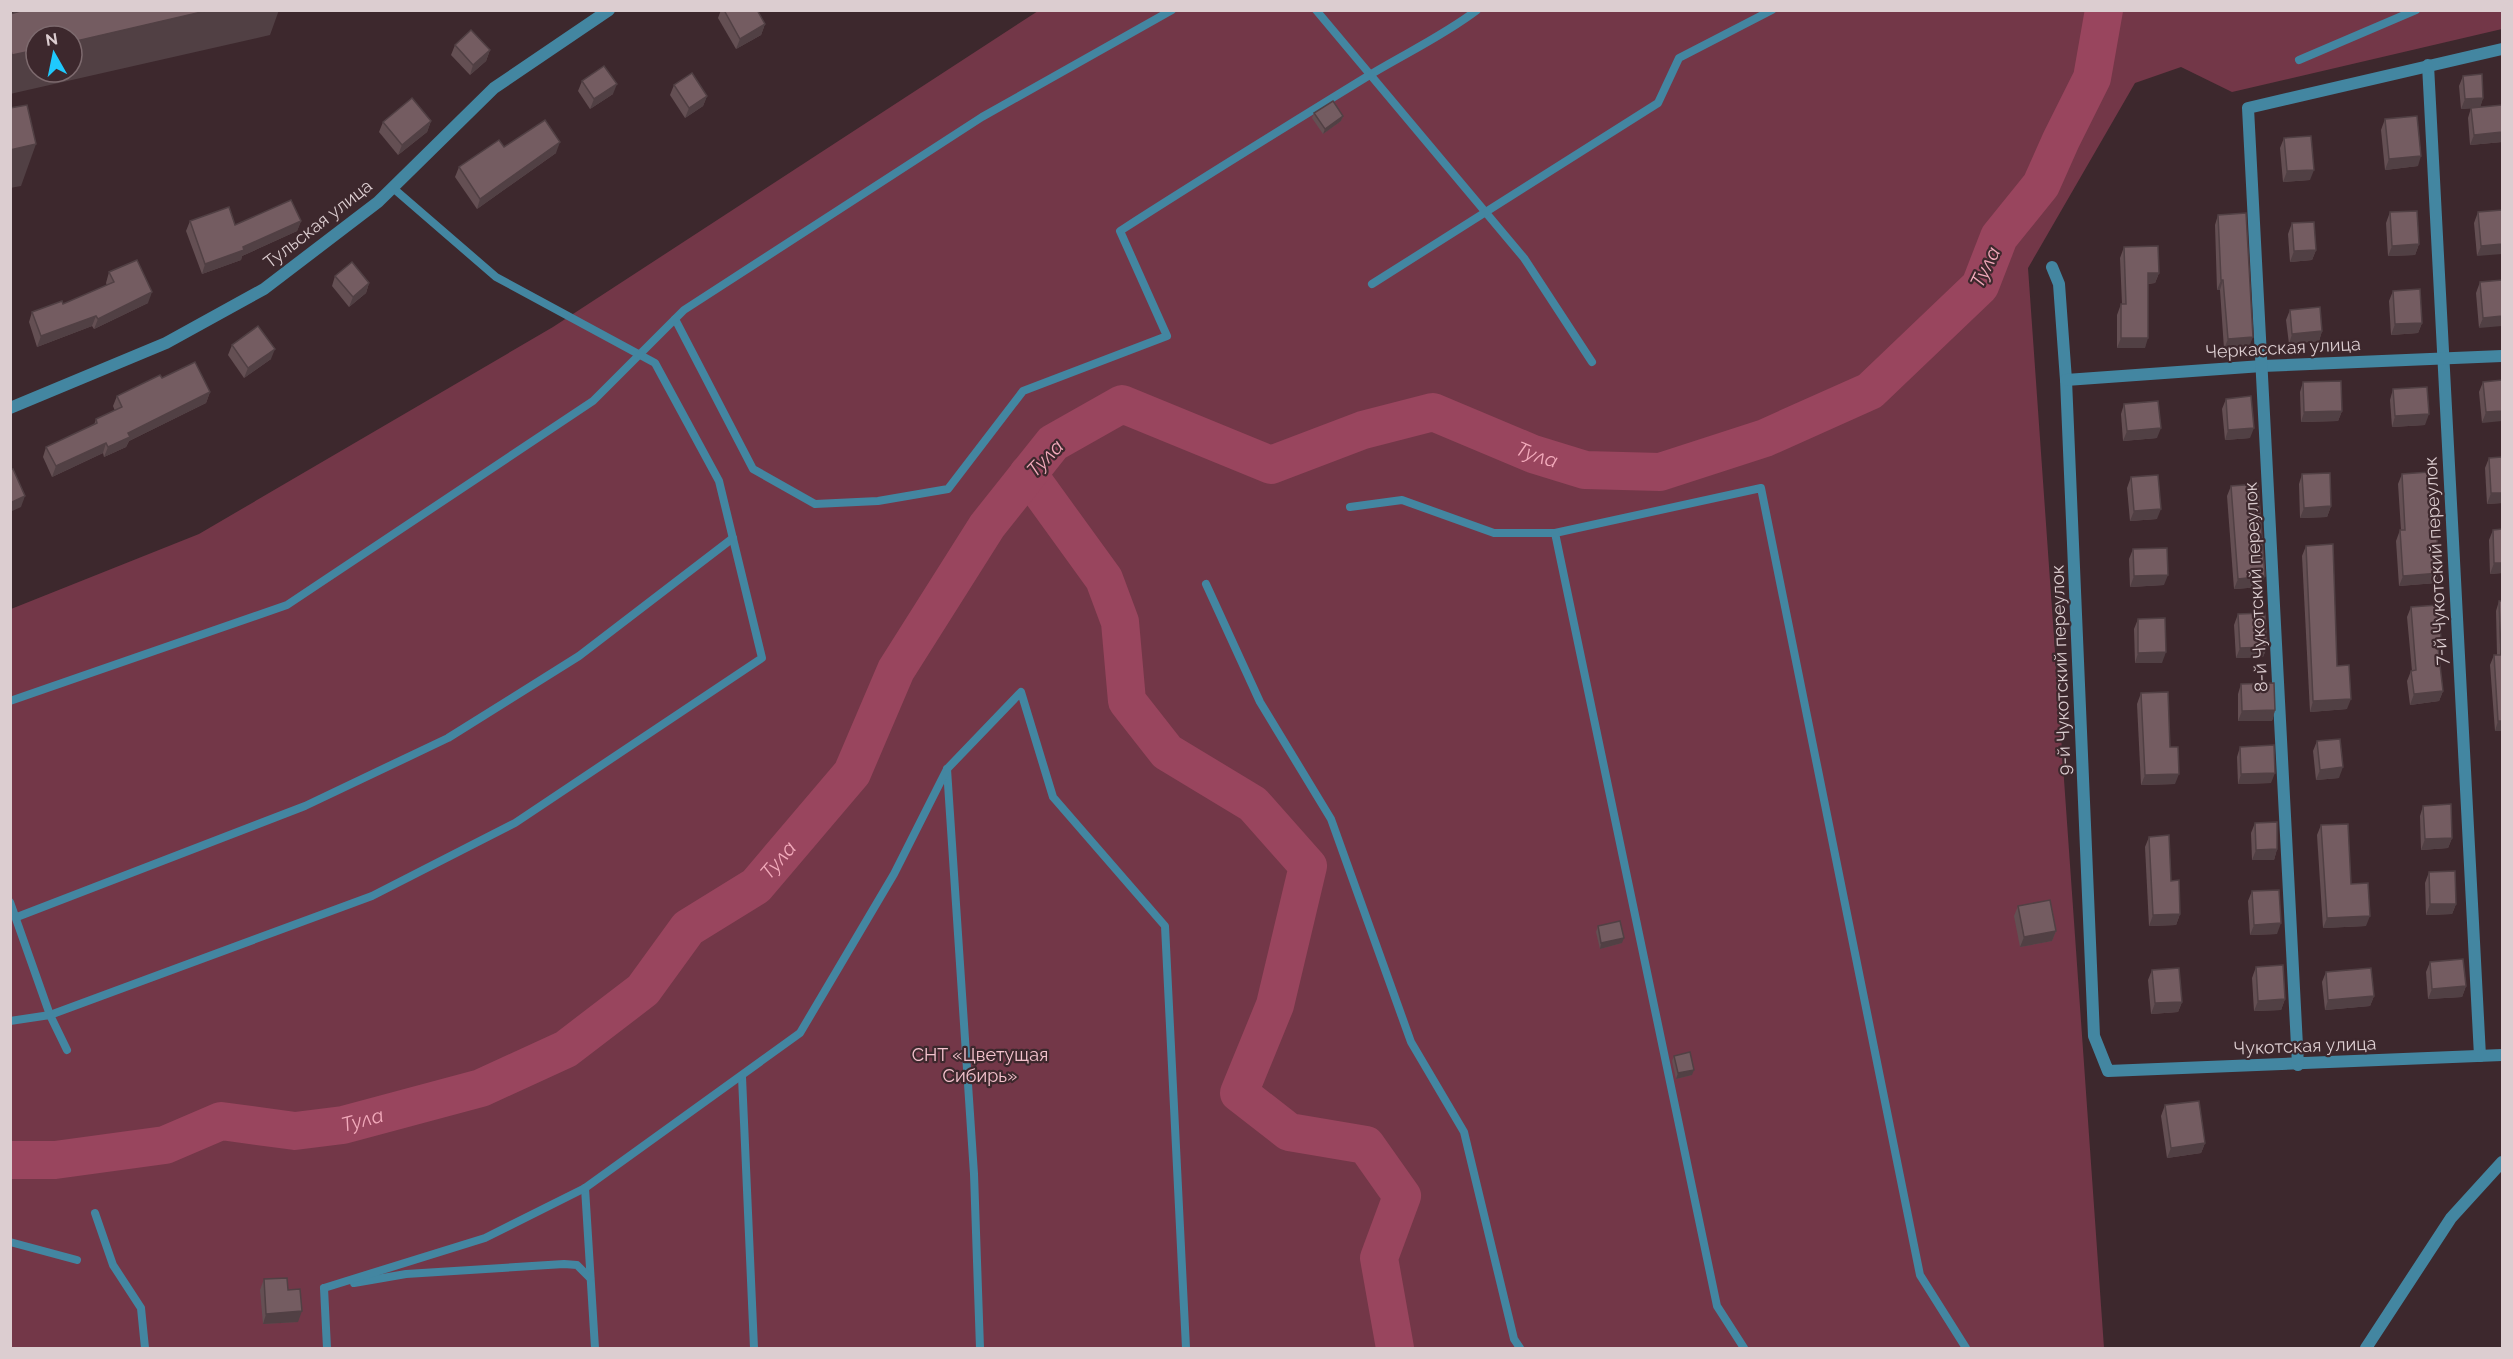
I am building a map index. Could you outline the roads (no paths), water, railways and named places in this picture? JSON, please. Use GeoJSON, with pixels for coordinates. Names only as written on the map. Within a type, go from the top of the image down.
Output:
{"type":"FeatureCollection","features":[{"type":"Feature","properties":{"kind":"street","name":"Тульская улица"},"geometry":{"type":"LineString","coordinates":[[10,408],[166,342],[264,289],[378,202],[494,88],[609,10]]}},
{"type":"Feature","properties":{"kind":"street"},"geometry":{"type":"LineString","coordinates":[[2428,65],[2502,49]]}},
{"type":"Feature","properties":{"kind":"street","name":"8-й Чукотский переулок"},"geometry":{"type":"LineString","coordinates":[[2298,1065],[2248,108],[2428,65]]}},
{"type":"Feature","properties":{"kind":"street","name":"7-й Чукотский переулок"},"geometry":{"type":"LineString","coordinates":[[2428,65],[2480,1056]]}},
{"type":"Feature","properties":{"kind":"street","name":"9-й Чукотский переулок"},"geometry":{"type":"LineString","coordinates":[[2052,267],[2059,284],[2066,380],[2094,1036],[2108,1071]]}},
{"type":"Feature","properties":{"kind":"street","name":"Черкасская улица"},"geometry":{"type":"LineString","coordinates":[[2066,380],[2262,366],[2502,356]]}},
{"type":"Feature","properties":{"kind":"street","name":"Чукотская улица"},"geometry":{"type":"LineString","coordinates":[[2108,1071],[2502,1055]]}},
{"type":"Feature","properties":{"kind":"street"},"geometry":{"type":"LineString","coordinates":[[2366,1348],[2451,1218],[2502,1162]]}},
{"type":"Feature","properties":{"kind":"lane"},"geometry":{"type":"LineString","coordinates":[[10,700],[287,605],[593,401],[684,310],[982,117],[1172,10]]}},
{"type":"Feature","properties":{"kind":"lane"},"geometry":{"type":"LineString","coordinates":[[1316,10],[1524,258],[1592,362]]}},
{"type":"Feature","properties":{"kind":"lane"},"geometry":{"type":"LineString","coordinates":[[675,319],[753,469],[815,504],[878,501],[948,489],[1023,391],[1167,336],[1120,231],[1370,74],[1462,22],[1477,10]]}},
{"type":"Feature","properties":{"kind":"lane"},"geometry":{"type":"LineString","coordinates":[[1372,284],[1658,103],[1679,58],[1772,10]]}},
{"type":"Feature","properties":{"kind":"lane"},"geometry":{"type":"LineString","coordinates":[[2299,60],[2416,10]]}},
{"type":"Feature","properties":{"kind":"lane"},"geometry":{"type":"LineString","coordinates":[[10,1021],[50,1015],[372,896],[515,823],[762,658],[719,481],[655,363],[496,277],[393,188]]}},
{"type":"Feature","properties":{"kind":"lane"},"geometry":{"type":"LineString","coordinates":[[1350,507],[1402,500],[1494,533],[1555,533],[1761,488],[1920,1275],[1966,1348]]}},
{"type":"Feature","properties":{"kind":"lane"},"geometry":{"type":"LineString","coordinates":[[1555,533],[1717,1306],[1744,1348]]}},
{"type":"Feature","properties":{"kind":"lane"},"geometry":{"type":"LineString","coordinates":[[16,917],[305,806],[448,738],[579,656],[733,538]]}},
{"type":"Feature","properties":{"kind":"lane"},"geometry":{"type":"LineString","coordinates":[[1206,584],[1260,702],[1332,819],[1411,1041],[1464,1132],[1514,1339],[1520,1348]]}},
{"type":"Feature","properties":{"kind":"lane"},"geometry":{"type":"LineString","coordinates":[[324,1288],[485,1238],[585,1188],[800,1033],[894,874],[947,769],[1021,692],[1053,797],[1165,926],[1186,1348]]}},
{"type":"Feature","properties":{"kind":"lane"},"geometry":{"type":"LineString","coordinates":[[947,769],[974,1174],[980,1348]]}},
{"type":"Feature","properties":{"kind":"lane"},"geometry":{"type":"LineString","coordinates":[[10,902],[50,1015],[67,1050]]}},
{"type":"Feature","properties":{"kind":"lane"},"geometry":{"type":"LineString","coordinates":[[742,1077],[753,1348]]}},
{"type":"Feature","properties":{"kind":"lane"},"geometry":{"type":"LineString","coordinates":[[585,1188],[595,1348]]}},
{"type":"Feature","properties":{"kind":"lane"},"geometry":{"type":"LineString","coordinates":[[95,1213],[113,1265],[141,1308],[145,1348]]}},
{"type":"Feature","properties":{"kind":"lane"},"geometry":{"type":"LineString","coordinates":[[10,1242],[77,1260]]}},
{"type":"Feature","properties":{"kind":"lane"},"geometry":{"type":"LineString","coordinates":[[324,1288],[405,1274],[564,1264],[577,1265],[590,1278]]}},
{"type":"Feature","properties":{"kind":"lane"},"geometry":{"type":"LineString","coordinates":[[324,1288],[327,1348]]}},
{"type":"Feature","properties":{"kind":"waterway","name":"Тула"},"geometry":{"type":"LineString","coordinates":[[10,1160],[55,1160],[165,1145],[221,1121],[295,1131],[343,1125],[481,1088],[566,1049],[643,990],[688,928],[756,886],[852,773],[896,670],[987,526],[1053,443],[1122,404],[1271,465],[1363,430],[1433,412],[1533,454],[1585,470],[1660,472],[1765,438],[1870,391],[1980,286],[1999,237],[2041,185],[2092,78],[2104,10]]}},
{"type":"Feature","properties":{"kind":"waterway"},"geometry":{"type":"LineString","coordinates":[[1028,474],[1104,579],[1120,622],[1127,701],[1167,752],[1253,804],[1308,866],[1275,1005],[1239,1093],[1289,1132],[1366,1145],[1402,1196],[1379,1258],[1395,1348]]}},
{"type":"Feature","properties":{"kind":"park label","name":"СНТ «Цветущая Сибирь»"},"geometry":{"type":"Point","coordinates":[980,1065]}}]}
